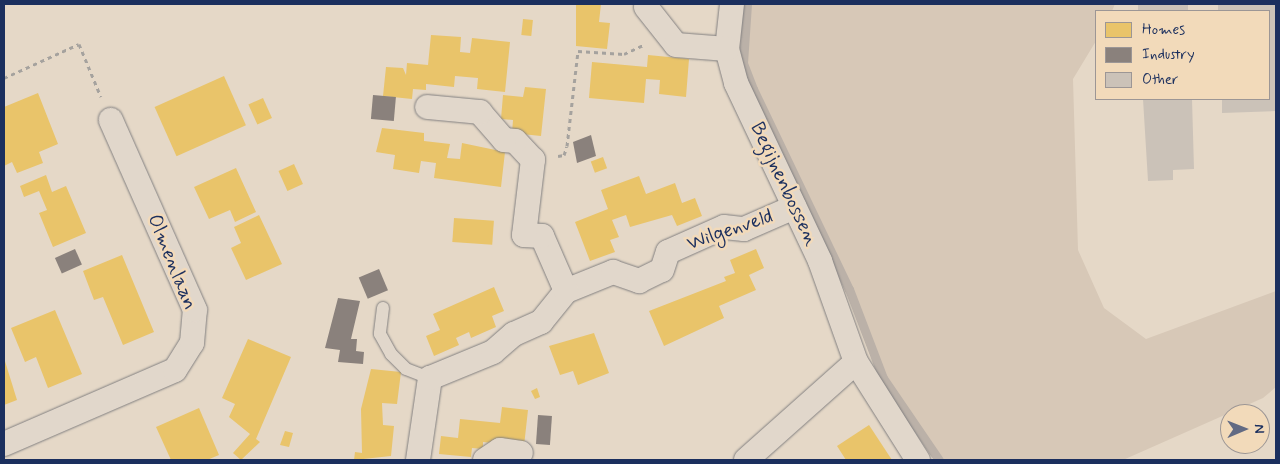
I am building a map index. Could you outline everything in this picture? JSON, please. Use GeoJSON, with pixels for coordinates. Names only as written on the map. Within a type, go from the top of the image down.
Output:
{"type":"FeatureCollection","features":[{"type":"Feature","properties":{"kind":"street","name":"Begijnenbossen"},"geometry":{"type":"LineString","coordinates":[[732,4],[727,49],[736,84],[794,206],[856,362],[918,460]]}},
{"type":"Feature","properties":{"kind":"street"},"geometry":{"type":"LineString","coordinates":[[646,7],[676,45],[727,49]]}},
{"type":"Feature","properties":{"kind":"street"},"geometry":{"type":"LineString","coordinates":[[427,107],[480,112],[504,140],[515,141],[533,160],[524,235],[542,236],[566,291]]}},
{"type":"Feature","properties":{"kind":"street","name":"Olmenlaan"},"geometry":{"type":"LineString","coordinates":[[4,444],[175,370],[192,344],[195,310],[111,120]]}},
{"type":"Feature","properties":{"kind":"street","name":"Wilgenveld"},"geometry":{"type":"LineString","coordinates":[[430,378],[493,352],[514,334],[540,322],[566,291],[613,272],[639,282],[662,270],[668,252],[724,227],[744,229],[794,206]]}},
{"type":"Feature","properties":{"kind":"street"},"geometry":{"type":"LineString","coordinates":[[746,460],[856,362]]}},
{"type":"Feature","properties":{"kind":"street"},"geometry":{"type":"LineString","coordinates":[[418,460],[430,378]]}},
{"type":"Feature","properties":{"kind":"street"},"geometry":{"type":"LineString","coordinates":[[485,460],[500,450],[521,453]]}},
{"type":"Feature","properties":{"kind":"lane"},"geometry":{"type":"LineString","coordinates":[[383,308],[380,334],[391,354],[406,369],[430,378]]}},
{"type":"Feature","properties":{"kind":"path"},"geometry":{"type":"LineString","coordinates":[[533,160],[564,155],[578,51],[624,54],[666,33]]}},
{"type":"Feature","properties":{"kind":"path"},"geometry":{"type":"LineString","coordinates":[[4,78],[79,44],[111,120]]}},
{"type":"Feature","properties":{"kind":"shaded area"},"geometry":{"type":"Polygon","coordinates":[[[739,4],[1115,4],[1112,10],[1095,10],[1095,43],[1073,79],[1078,250],[1104,308],[1146,339],[1276,291],[1276,387],[1263,398],[1249,404],[1220,404],[1220,417],[1123,460],[934,460],[873,361],[839,269],[735,61],[739,4]]]}},
{"type":"Feature","properties":{"kind":"building: Homes"},"geometry":{"type":"Polygon","coordinates":[[[576,4],[601,4],[599,22],[610,23],[607,49],[576,46],[576,4]]]}},
{"type":"Feature","properties":{"kind":"building: Homes"},"geometry":{"type":"Polygon","coordinates":[[[523,19],[533,20],[531,36],[521,35],[523,19]]]}},
{"type":"Feature","properties":{"kind":"building: Homes"},"geometry":{"type":"Polygon","coordinates":[[[431,35],[461,37],[460,52],[470,53],[472,38],[510,42],[505,92],[477,89],[478,78],[455,76],[454,87],[426,84],[426,90],[413,89],[412,99],[383,96],[386,67],[403,68],[406,75],[407,63],[428,65],[431,35]]]}},
{"type":"Feature","properties":{"kind":"building: Homes"},"geometry":{"type":"Polygon","coordinates":[[[648,55],[689,59],[686,97],[659,94],[660,80],[646,79],[644,103],[589,98],[592,62],[647,67],[648,55]]]}},
{"type":"Feature","properties":{"kind":"building: Homes"},"geometry":{"type":"Polygon","coordinates":[[[224,76],[246,125],[177,156],[155,107],[224,76]]]}},
{"type":"Feature","properties":{"kind":"building: Homes"},"geometry":{"type":"Polygon","coordinates":[[[525,87],[546,89],[541,136],[512,133],[513,120],[501,119],[503,95],[523,97],[525,87]]]}},
{"type":"Feature","properties":{"kind":"building: Homes"},"geometry":{"type":"Polygon","coordinates":[[[38,93],[58,144],[39,152],[43,163],[17,173],[12,162],[4,166],[4,107],[38,93]]]}},
{"type":"Feature","properties":{"kind":"building: Homes"},"geometry":{"type":"Polygon","coordinates":[[[263,98],[272,118],[257,125],[248,105],[263,98]]]}},
{"type":"Feature","properties":{"kind":"building: Homes"},"geometry":{"type":"Polygon","coordinates":[[[382,128],[424,133],[424,141],[450,144],[447,158],[460,159],[462,143],[505,152],[501,187],[434,178],[436,163],[421,161],[419,173],[393,169],[395,155],[376,152],[382,128]]]}},
{"type":"Feature","properties":{"kind":"building: Homes"},"geometry":{"type":"Polygon","coordinates":[[[603,157],[607,168],[595,173],[591,161],[603,157]]]}},
{"type":"Feature","properties":{"kind":"building: Homes"},"geometry":{"type":"Polygon","coordinates":[[[294,164],[303,184],[287,191],[278,171],[294,164]]]}},
{"type":"Feature","properties":{"kind":"building: Homes"},"geometry":{"type":"Polygon","coordinates":[[[236,168],[256,212],[235,222],[230,210],[209,219],[194,187],[236,168]]]}},
{"type":"Feature","properties":{"kind":"building: Homes"},"geometry":{"type":"Polygon","coordinates":[[[46,175],[52,192],[66,186],[86,233],[53,247],[39,213],[47,210],[39,191],[24,197],[20,186],[46,175]]]}},
{"type":"Feature","properties":{"kind":"building: Homes"},"geometry":{"type":"Polygon","coordinates":[[[639,176],[646,194],[675,183],[682,203],[695,198],[702,216],[677,226],[672,215],[630,227],[626,215],[612,220],[619,237],[610,240],[615,252],[590,261],[575,222],[608,209],[601,190],[639,176]]]}},
{"type":"Feature","properties":{"kind":"building: Homes"},"geometry":{"type":"Polygon","coordinates":[[[259,215],[282,264],[246,280],[231,248],[241,243],[234,227],[259,215]]]}},
{"type":"Feature","properties":{"kind":"building: Homes"},"geometry":{"type":"Polygon","coordinates":[[[454,218],[494,221],[492,245],[452,242],[454,218]]]}},
{"type":"Feature","properties":{"kind":"building: Homes"},"geometry":{"type":"Polygon","coordinates":[[[756,249],[764,268],[749,275],[756,290],[719,306],[724,318],[664,346],[649,311],[726,281],[724,277],[735,273],[730,260],[756,249]]]}},
{"type":"Feature","properties":{"kind":"building: Homes"},"geometry":{"type":"Polygon","coordinates":[[[122,255],[154,332],[123,345],[103,297],[94,300],[83,271],[122,255]]]}},
{"type":"Feature","properties":{"kind":"building: Homes"},"geometry":{"type":"Polygon","coordinates":[[[494,287],[504,311],[492,316],[496,327],[471,338],[469,332],[456,338],[459,345],[434,356],[426,336],[440,330],[433,314],[494,287]]]}},
{"type":"Feature","properties":{"kind":"building: Homes"},"geometry":{"type":"Polygon","coordinates":[[[55,310],[82,374],[48,388],[36,357],[25,362],[11,328],[55,310]]]}},
{"type":"Feature","properties":{"kind":"building: Homes"},"geometry":{"type":"Polygon","coordinates":[[[594,333],[609,373],[578,385],[573,371],[560,375],[549,346],[594,333]]]}},
{"type":"Feature","properties":{"kind":"building: Homes"},"geometry":{"type":"Polygon","coordinates":[[[248,339],[291,357],[256,439],[260,442],[241,460],[233,453],[250,434],[229,417],[235,404],[222,398],[248,339]]]}},
{"type":"Feature","properties":{"kind":"building: Homes"},"geometry":{"type":"Polygon","coordinates":[[[4,358],[17,400],[4,405],[4,358]]]}},
{"type":"Feature","properties":{"kind":"building: Homes"},"geometry":{"type":"Polygon","coordinates":[[[371,369],[401,372],[397,404],[382,403],[383,425],[394,426],[391,456],[354,460],[355,452],[362,453],[361,409],[371,369]]]}},
{"type":"Feature","properties":{"kind":"building: Homes"},"geometry":{"type":"Polygon","coordinates":[[[537,388],[540,397],[535,399],[531,391],[537,388]]]}},
{"type":"Feature","properties":{"kind":"building: Homes"},"geometry":{"type":"Polygon","coordinates":[[[502,407],[528,410],[524,446],[483,442],[483,449],[472,448],[471,457],[439,454],[441,436],[458,438],[460,419],[500,423],[502,407]]]}},
{"type":"Feature","properties":{"kind":"building: Homes"},"geometry":{"type":"Polygon","coordinates":[[[199,408],[219,455],[207,460],[171,460],[156,427],[199,408]]]}},
{"type":"Feature","properties":{"kind":"building: Homes"},"geometry":{"type":"Polygon","coordinates":[[[869,425],[892,460],[846,460],[837,446],[869,425]]]}},
{"type":"Feature","properties":{"kind":"building: Homes"},"geometry":{"type":"Polygon","coordinates":[[[285,431],[293,433],[289,447],[280,445],[285,431]]]}},
{"type":"Feature","properties":{"kind":"building: Industry"},"geometry":{"type":"Polygon","coordinates":[[[373,95],[396,97],[394,121],[371,119],[373,95]]]}},
{"type":"Feature","properties":{"kind":"building: Industry"},"geometry":{"type":"Polygon","coordinates":[[[591,135],[596,156],[577,163],[573,142],[591,135]]]}},
{"type":"Feature","properties":{"kind":"building: Industry"},"geometry":{"type":"Polygon","coordinates":[[[75,249],[82,265],[62,273],[55,258],[75,249]]]}},
{"type":"Feature","properties":{"kind":"building: Industry"},"geometry":{"type":"Polygon","coordinates":[[[379,269],[388,290],[368,299],[359,278],[379,269]]]}},
{"type":"Feature","properties":{"kind":"building: Industry"},"geometry":{"type":"Polygon","coordinates":[[[338,298],[360,301],[351,339],[357,339],[356,351],[364,352],[363,364],[338,362],[340,350],[325,348],[338,298]]]}},
{"type":"Feature","properties":{"kind":"building: Industry"},"geometry":{"type":"Polygon","coordinates":[[[538,415],[552,416],[550,445],[536,444],[538,415]]]}},
{"type":"Feature","properties":{"kind":"building: Other"},"geometry":{"type":"Polygon","coordinates":[[[1138,4],[1188,4],[1188,10],[1138,10],[1138,4]]]}},
{"type":"Feature","properties":{"kind":"building: Other"},"geometry":{"type":"Polygon","coordinates":[[[1218,4],[1276,4],[1276,111],[1222,113],[1222,100],[1270,100],[1270,10],[1218,10],[1218,4]]]}},
{"type":"Feature","properties":{"kind":"building: Other"},"geometry":{"type":"Polygon","coordinates":[[[1143,100],[1192,100],[1194,169],[1173,170],[1173,180],[1148,181],[1143,100]]]}},
{"type":"Feature","properties":{"kind":"waterway"},"geometry":{"type":"LineString","coordinates":[[747,4],[743,63],[753,89],[849,289],[883,378],[939,460]]}}]}
